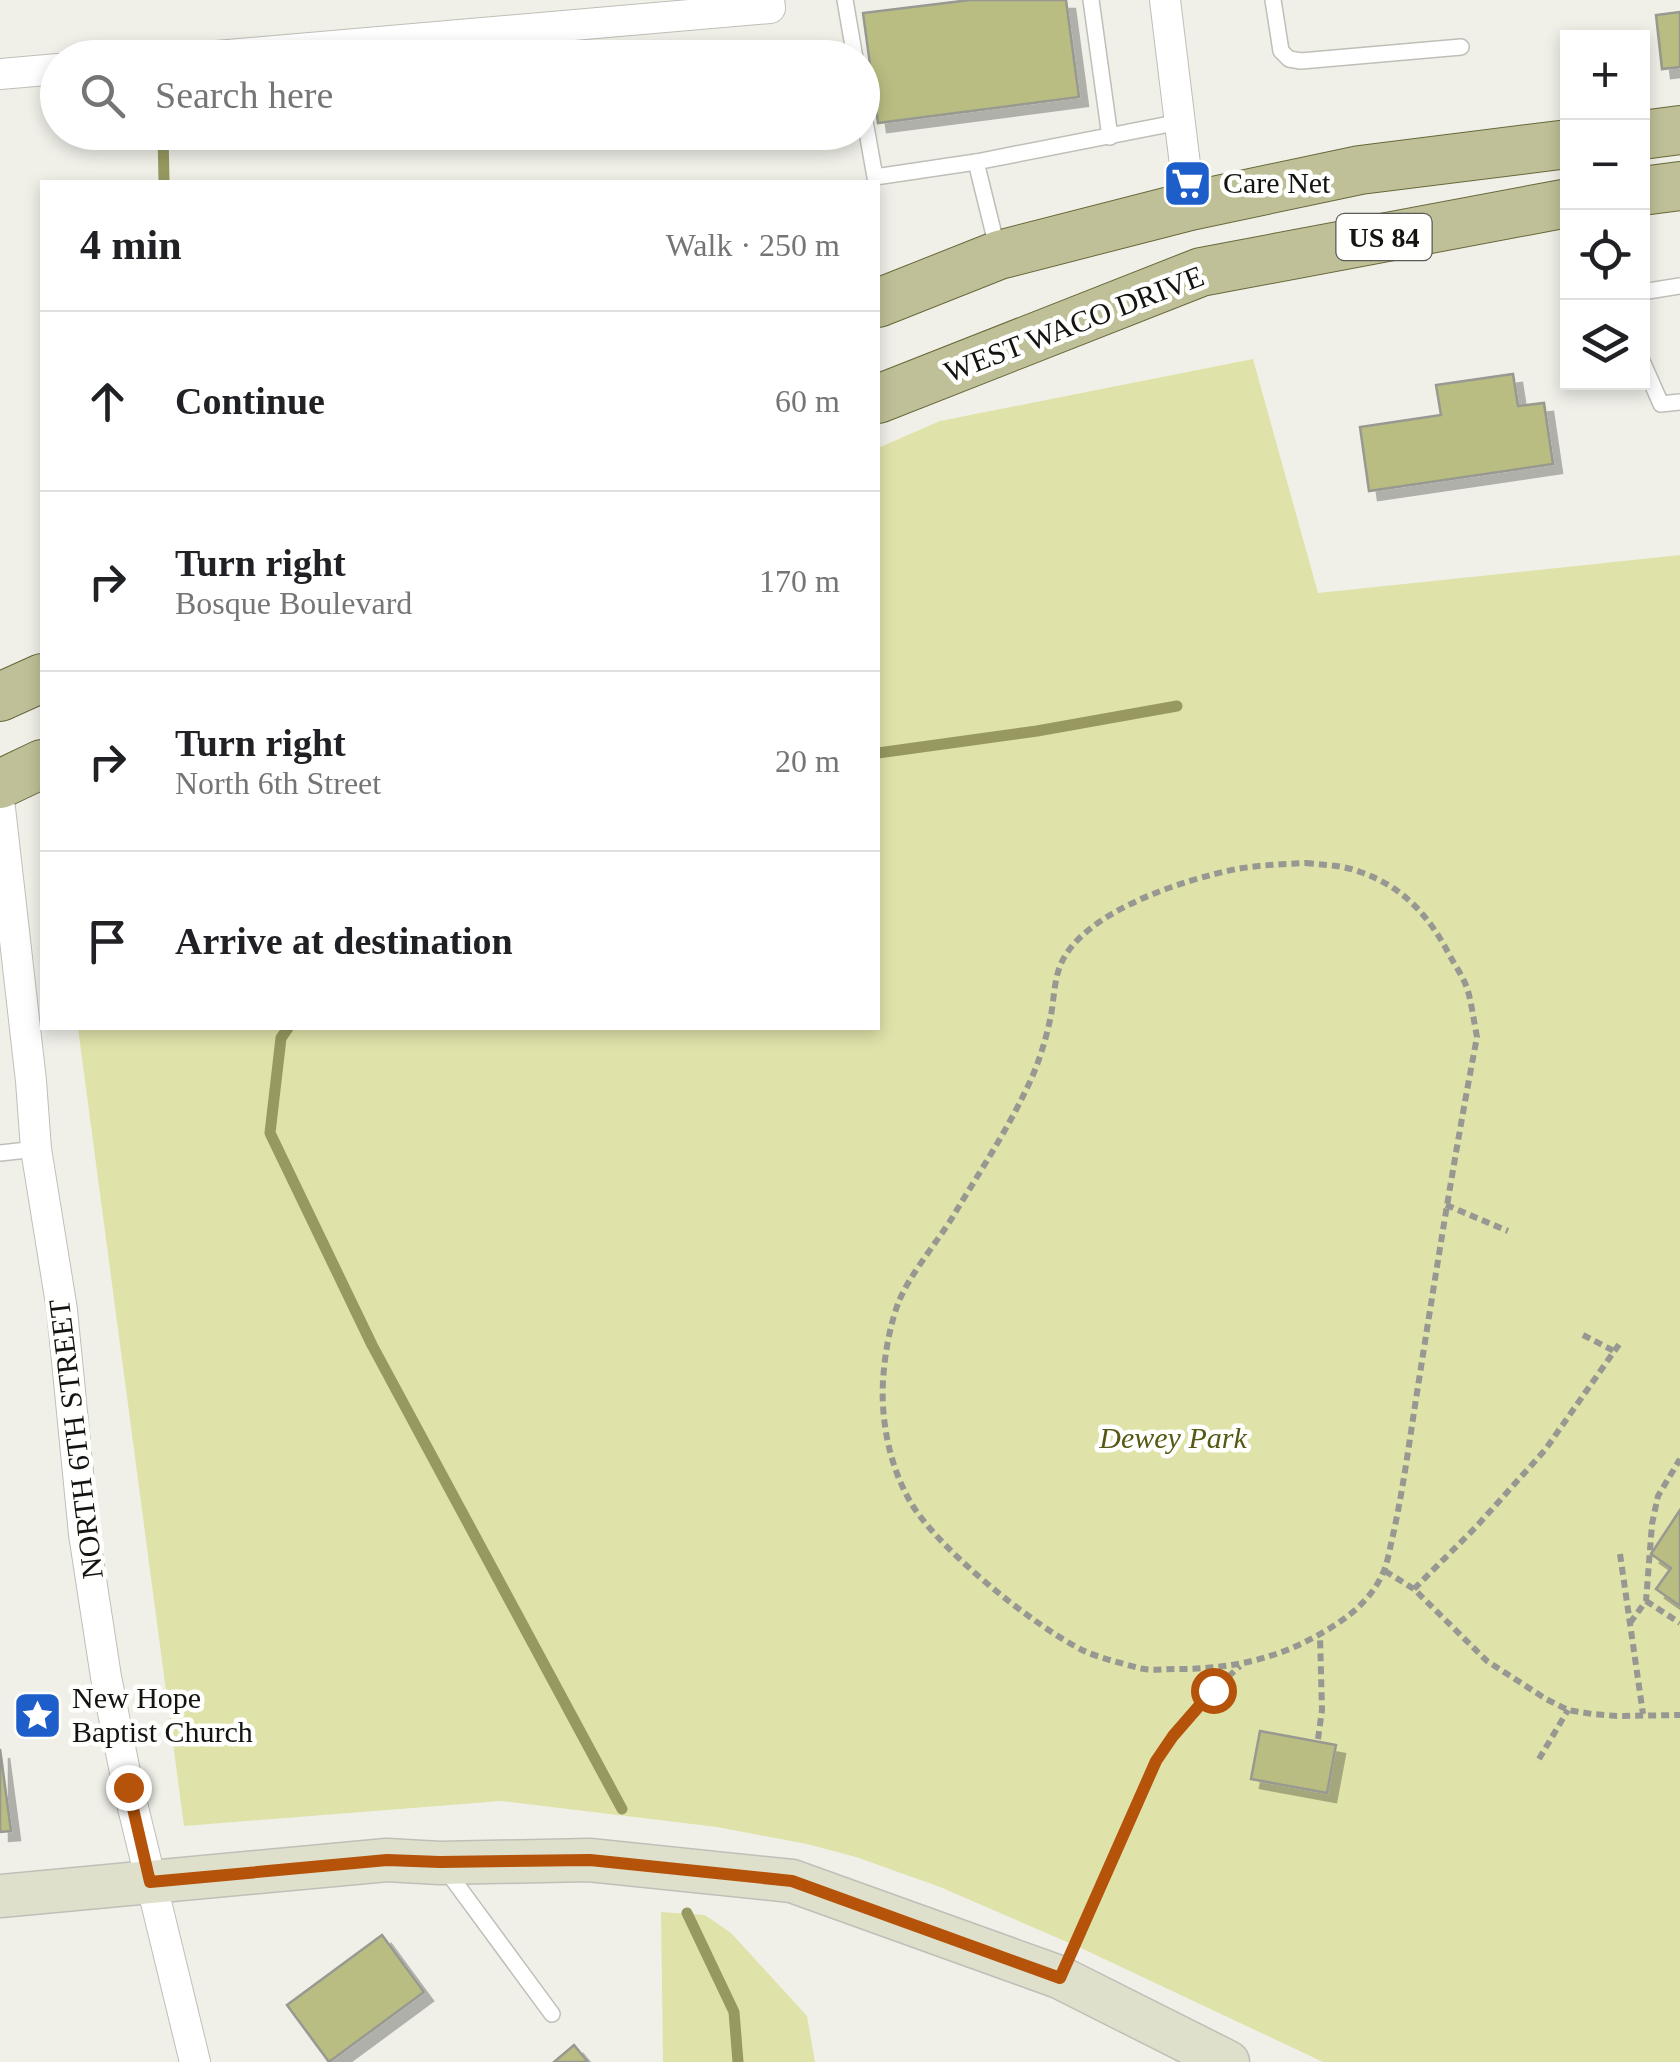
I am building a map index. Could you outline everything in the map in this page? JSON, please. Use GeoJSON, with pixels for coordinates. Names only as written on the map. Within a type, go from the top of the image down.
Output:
{"type":"FeatureCollection","features":[{"type":"Feature","properties":{"kind":"main road"},"geometry":{"type":"LineString","coordinates":[[1650,134],[1680,130]]}},
{"type":"Feature","properties":{"kind":"main road","name":"US 84"},"geometry":{"type":"LineString","coordinates":[[880,302],[998,255],[1190,206],[1360,170],[1560,145]]}},
{"type":"Feature","properties":{"kind":"main road"},"geometry":{"type":"LineString","coordinates":[[1650,190],[1680,186]]}},
{"type":"Feature","properties":{"kind":"main road","name":"WEST WACO DRIVE"},"geometry":{"type":"LineString","coordinates":[[880,398],[1202,272],[1560,204]]}},
{"type":"Feature","properties":{"kind":"main road"},"geometry":{"type":"LineString","coordinates":[[0,697],[40,679]]}},
{"type":"Feature","properties":{"kind":"main road"},"geometry":{"type":"LineString","coordinates":[[0,784],[40,765]]}},
{"type":"Feature","properties":{"kind":"main road"},"geometry":{"type":"LineString","coordinates":[[0,1896],[387,1860],[590,1860],[792,1881],[1060,1978],[1228,2062]]}},
{"type":"Feature","properties":{"kind":"street"},"geometry":{"type":"LineString","coordinates":[[401,40],[770,8],[770,0]]}},
{"type":"Feature","properties":{"kind":"street"},"geometry":{"type":"LineString","coordinates":[[1165,0],[1190,206]]}},
{"type":"Feature","properties":{"kind":"street"},"geometry":{"type":"LineString","coordinates":[[1,70],[40,69]]}},
{"type":"Feature","properties":{"kind":"street","name":"NORTH 6TH STREET"},"geometry":{"type":"LineString","coordinates":[[0,808],[36,1149],[62,1310],[84,1534],[106,1677],[128,1787],[195,2062]]}},
{"type":"Feature","properties":{"kind":"lane"},"geometry":{"type":"LineString","coordinates":[[845,0],[852,40]]}},
{"type":"Feature","properties":{"kind":"lane"},"geometry":{"type":"LineString","coordinates":[[1091,0],[1110,137]]}},
{"type":"Feature","properties":{"kind":"lane"},"geometry":{"type":"LineString","coordinates":[[1273,0],[1281,51],[1289,59],[1461,47]]}},
{"type":"Feature","properties":{"kind":"lane"},"geometry":{"type":"LineString","coordinates":[[870,150],[874,176],[976,162],[1180,122]]}},
{"type":"Feature","properties":{"kind":"lane"},"geometry":{"type":"LineString","coordinates":[[976,162],[998,255]]}},
{"type":"Feature","properties":{"kind":"lane"},"geometry":{"type":"LineString","coordinates":[[1650,291],[1680,286]]}},
{"type":"Feature","properties":{"kind":"lane"},"geometry":{"type":"LineString","coordinates":[[1650,380],[1661,404],[1680,402]]}},
{"type":"Feature","properties":{"kind":"lane"},"geometry":{"type":"LineString","coordinates":[[0,1153],[36,1149]]}},
{"type":"Feature","properties":{"kind":"lane"},"geometry":{"type":"LineString","coordinates":[[440,1862],[552,2014]]}},
{"type":"Feature","properties":{"kind":"path"},"geometry":{"type":"LineString","coordinates":[[1306,864],[1335,865],[1361,872],[1407,898],[1424,914],[1467,986],[1476,1038],[1401,1500],[1385,1571],[1354,1612],[1320,1635],[1278,1655],[1241,1665],[1192,1670],[1144,1669],[1086,1652],[1051,1632],[985,1581],[920,1517],[895,1466],[884,1423],[884,1366],[900,1299],[1022,1098],[1036,1068],[1060,964],[1086,932],[1108,917],[1203,877],[1239,868],[1306,864]]}},
{"type":"Feature","properties":{"kind":"path"},"geometry":{"type":"LineString","coordinates":[[1446,1205],[1508,1232]]}},
{"type":"Feature","properties":{"kind":"path"},"geometry":{"type":"LineString","coordinates":[[1583,1335],[1616,1352]]}},
{"type":"Feature","properties":{"kind":"path"},"geometry":{"type":"LineString","coordinates":[[1414,1589],[1545,1450],[1620,1343]]}},
{"type":"Feature","properties":{"kind":"path"},"geometry":{"type":"LineString","coordinates":[[1630,1623],[1646,1601],[1658,1496],[1680,1460]]}},
{"type":"Feature","properties":{"kind":"path"},"geometry":{"type":"LineString","coordinates":[[1620,1554],[1643,1714]]}},
{"type":"Feature","properties":{"kind":"path"},"geometry":{"type":"LineString","coordinates":[[1385,1571],[1414,1589],[1487,1661],[1568,1710],[1618,1716],[1680,1714]]}},
{"type":"Feature","properties":{"kind":"path"},"geometry":{"type":"LineString","coordinates":[[1646,1601],[1680,1623]]}},
{"type":"Feature","properties":{"kind":"path"},"geometry":{"type":"LineString","coordinates":[[1318,1739],[1322,1710],[1320,1635]]}},
{"type":"Feature","properties":{"kind":"path"},"geometry":{"type":"LineString","coordinates":[[1060,1978],[1156,1761],[1213,1690],[1241,1665]]}},
{"type":"Feature","properties":{"kind":"path"},"geometry":{"type":"LineString","coordinates":[[1540,1759],[1568,1710]]}},
{"type":"Feature","properties":{"kind":"green space","name":"Dewey Park"},"geometry":{"type":"Polygon","coordinates":[[[1253,359],[1318,593],[1680,555],[1680,2062],[1323,2062],[1083,1949],[940,1887],[856,1857],[717,1827],[501,1801],[184,1826],[78,1030],[880,1030],[880,447],[940,421],[1253,359]]]}},
{"type":"Feature","properties":{"kind":"green space"},"geometry":{"type":"Polygon","coordinates":[[[661,1912],[705,1915],[731,1933],[807,2016],[815,2062],[663,2062],[661,1912]]]}},
{"type":"Feature","properties":{"kind":"building"},"geometry":{"type":"Polygon","coordinates":[[[970,0],[1066,0],[1079,97],[880,123],[880,40],[867,40],[863,13],[970,0]]]}},
{"type":"Feature","properties":{"kind":"building"},"geometry":{"type":"Polygon","coordinates":[[[1680,12],[1680,67],[1662,69],[1656,15],[1680,12]]]}},
{"type":"Feature","properties":{"kind":"building"},"geometry":{"type":"Polygon","coordinates":[[[1513,374],[1518,406],[1544,403],[1553,464],[1369,491],[1360,427],[1441,415],[1436,385],[1513,374]]]}},
{"type":"Feature","properties":{"kind":"building"},"geometry":{"type":"Polygon","coordinates":[[[1680,1510],[1680,1606],[1656,1589],[1671,1568],[1651,1554],[1680,1510]]]}},
{"type":"Feature","properties":{"kind":"building"},"geometry":{"type":"Polygon","coordinates":[[[1260,1731],[1336,1745],[1327,1793],[1251,1779],[1260,1731]]]}},
{"type":"Feature","properties":{"kind":"building"},"geometry":{"type":"Polygon","coordinates":[[[0,1749],[11,1831],[0,1832],[0,1749]]]}},
{"type":"Feature","properties":{"kind":"building"},"geometry":{"type":"Polygon","coordinates":[[[382,1935],[424,1992],[329,2062],[287,2005],[382,1935]]]}},
{"type":"Feature","properties":{"kind":"building"},"geometry":{"type":"Polygon","coordinates":[[[574,2045],[588,2062],[554,2062],[574,2045]]]}},
{"type":"Feature","properties":{"kind":"waterway"},"geometry":{"type":"LineString","coordinates":[[163,150],[164,180]]}},
{"type":"Feature","properties":{"kind":"waterway"},"geometry":{"type":"LineString","coordinates":[[880,753],[1177,706]]}},
{"type":"Feature","properties":{"kind":"waterway"},"geometry":{"type":"LineString","coordinates":[[287,1030],[281,1038],[270,1133],[372,1345],[622,1809]]}},
{"type":"Feature","properties":{"kind":"waterway"},"geometry":{"type":"LineString","coordinates":[[687,1913],[734,2012],[738,2062]]}},
{"type":"Feature","properties":{"kind":"place","name":"Care Net"},"geometry":{"type":"Point","coordinates":[1188,183]}},
{"type":"Feature","properties":{"kind":"place","name":"New Hope Baptist Church"},"geometry":{"type":"Point","coordinates":[37,1715]}},
{"type":"Feature","properties":{"kind":"route"},"geometry":{"type":"LineString","coordinates":[[128,1787],[150,1882],[387,1860],[590,1860],[792,1881],[1060,1978],[1156,1761],[1213,1690]]}}]}
